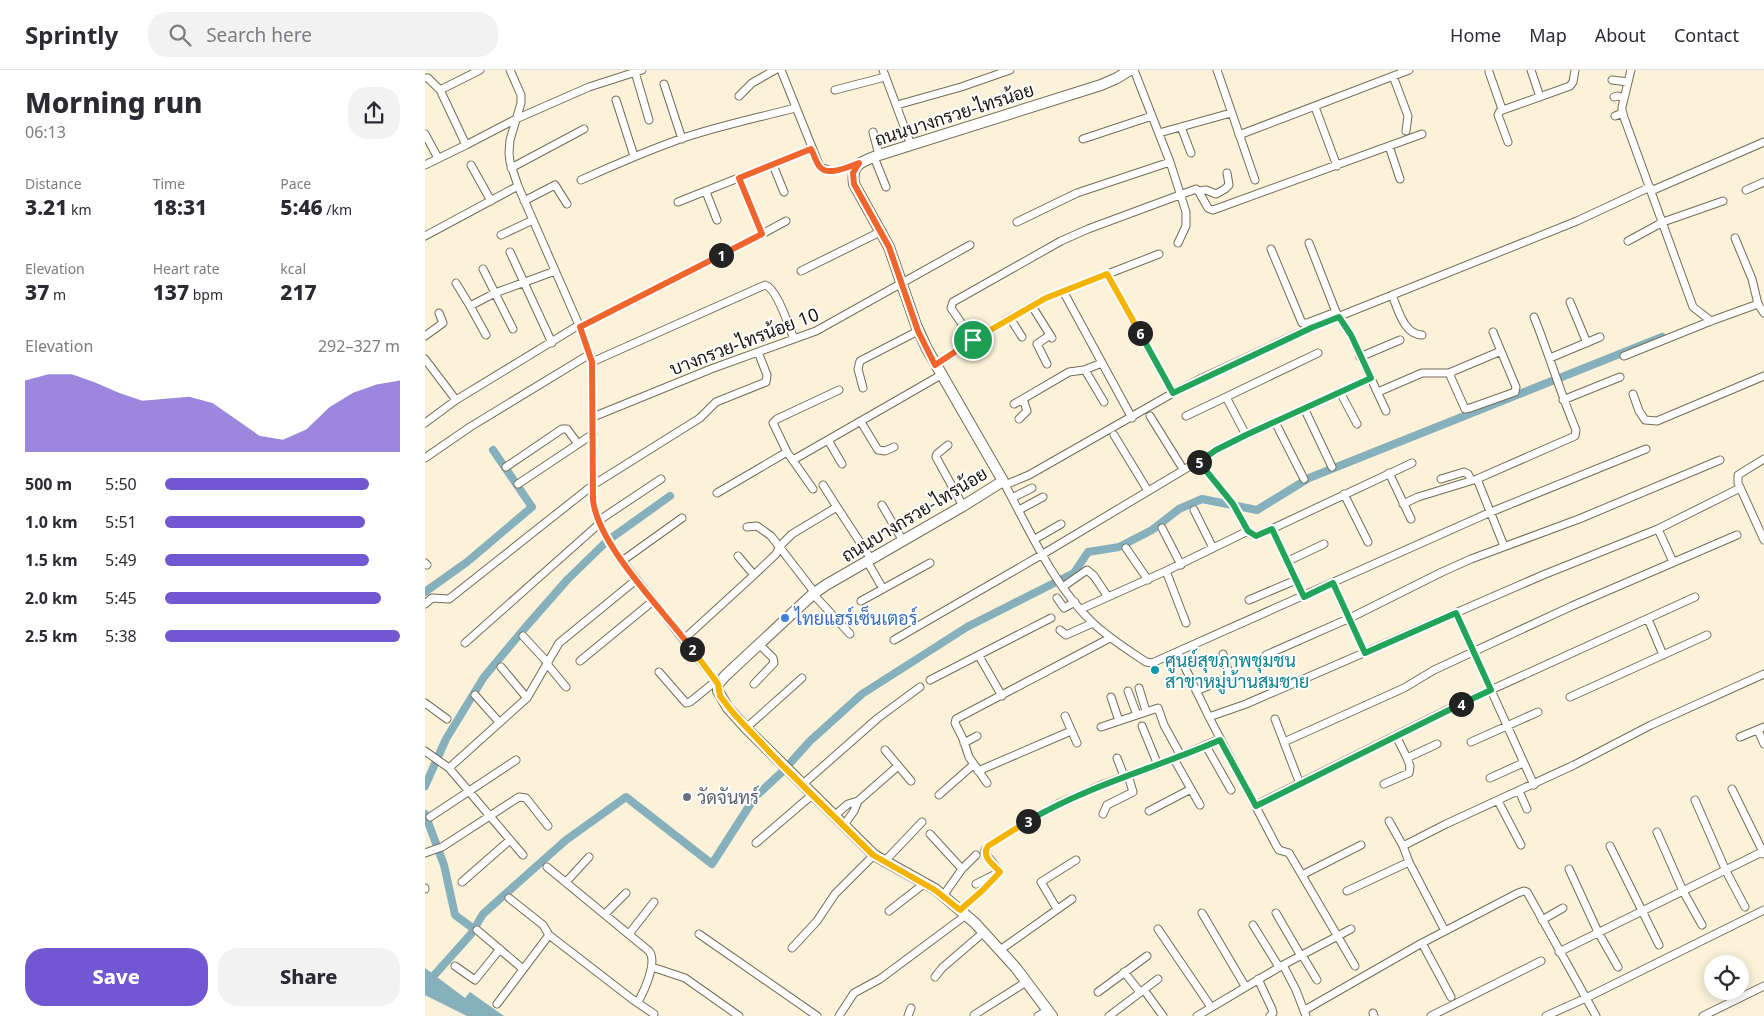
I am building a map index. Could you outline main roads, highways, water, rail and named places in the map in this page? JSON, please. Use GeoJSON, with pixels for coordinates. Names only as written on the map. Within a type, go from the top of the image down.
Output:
{"type":"FeatureCollection","features":[{"type":"Feature","properties":{"kind":"main road","name":"ถนนบางกรวย-ไทรน้อย"},"geometry":{"type":"LineString","coordinates":[[1050,1013],[1001,950],[963,912],[925,883],[873,855],[784,767],[724,702],[718,691],[717,682],[814,594],[963,506],[1005,486],[935,365],[918,331],[891,250],[854,184],[853,173],[859,163],[1101,85],[1132,70]]}},
{"type":"Feature","properties":{"kind":"water"},"geometry":{"type":"Polygon","coordinates":[[[425,968],[465,998],[470,992],[504,1016],[467,1016],[425,995],[425,968]]]}},
{"type":"Feature","properties":{"kind":"waterway"},"geometry":{"type":"LineString","coordinates":[[429,981],[471,934],[483,914],[566,840],[626,797],[712,864],[755,797],[783,771],[810,741],[862,694],[967,627],[1074,573],[1088,552],[1119,547],[1152,530],[1179,509],[1202,499],[1257,510],[1309,478],[1662,337]]}},
{"type":"Feature","properties":{"kind":"waterway"},"geometry":{"type":"LineString","coordinates":[[425,592],[467,562],[532,507],[493,450]]}},
{"type":"Feature","properties":{"kind":"waterway"},"geometry":{"type":"LineString","coordinates":[[425,786],[446,739],[484,677],[524,629],[567,580],[607,541],[670,496]]}},
{"type":"Feature","properties":{"kind":"waterway"},"geometry":{"type":"LineString","coordinates":[[425,814],[444,865],[455,915],[474,929]]}},
{"type":"Feature","properties":{"kind":"place","name":"ไทยแฮร์เซ็นเตอร์"},"geometry":{"type":"Point","coordinates":[785,618]}},
{"type":"Feature","properties":{"kind":"place","name":"ศูนย์สุขภาพชุมชน สาขาหมู่บ้านสมชาย"},"geometry":{"type":"Point","coordinates":[1155,670]}},
{"type":"Feature","properties":{"kind":"place","name":"วัดจันทร์"},"geometry":{"type":"Point","coordinates":[687,797]}}]}
